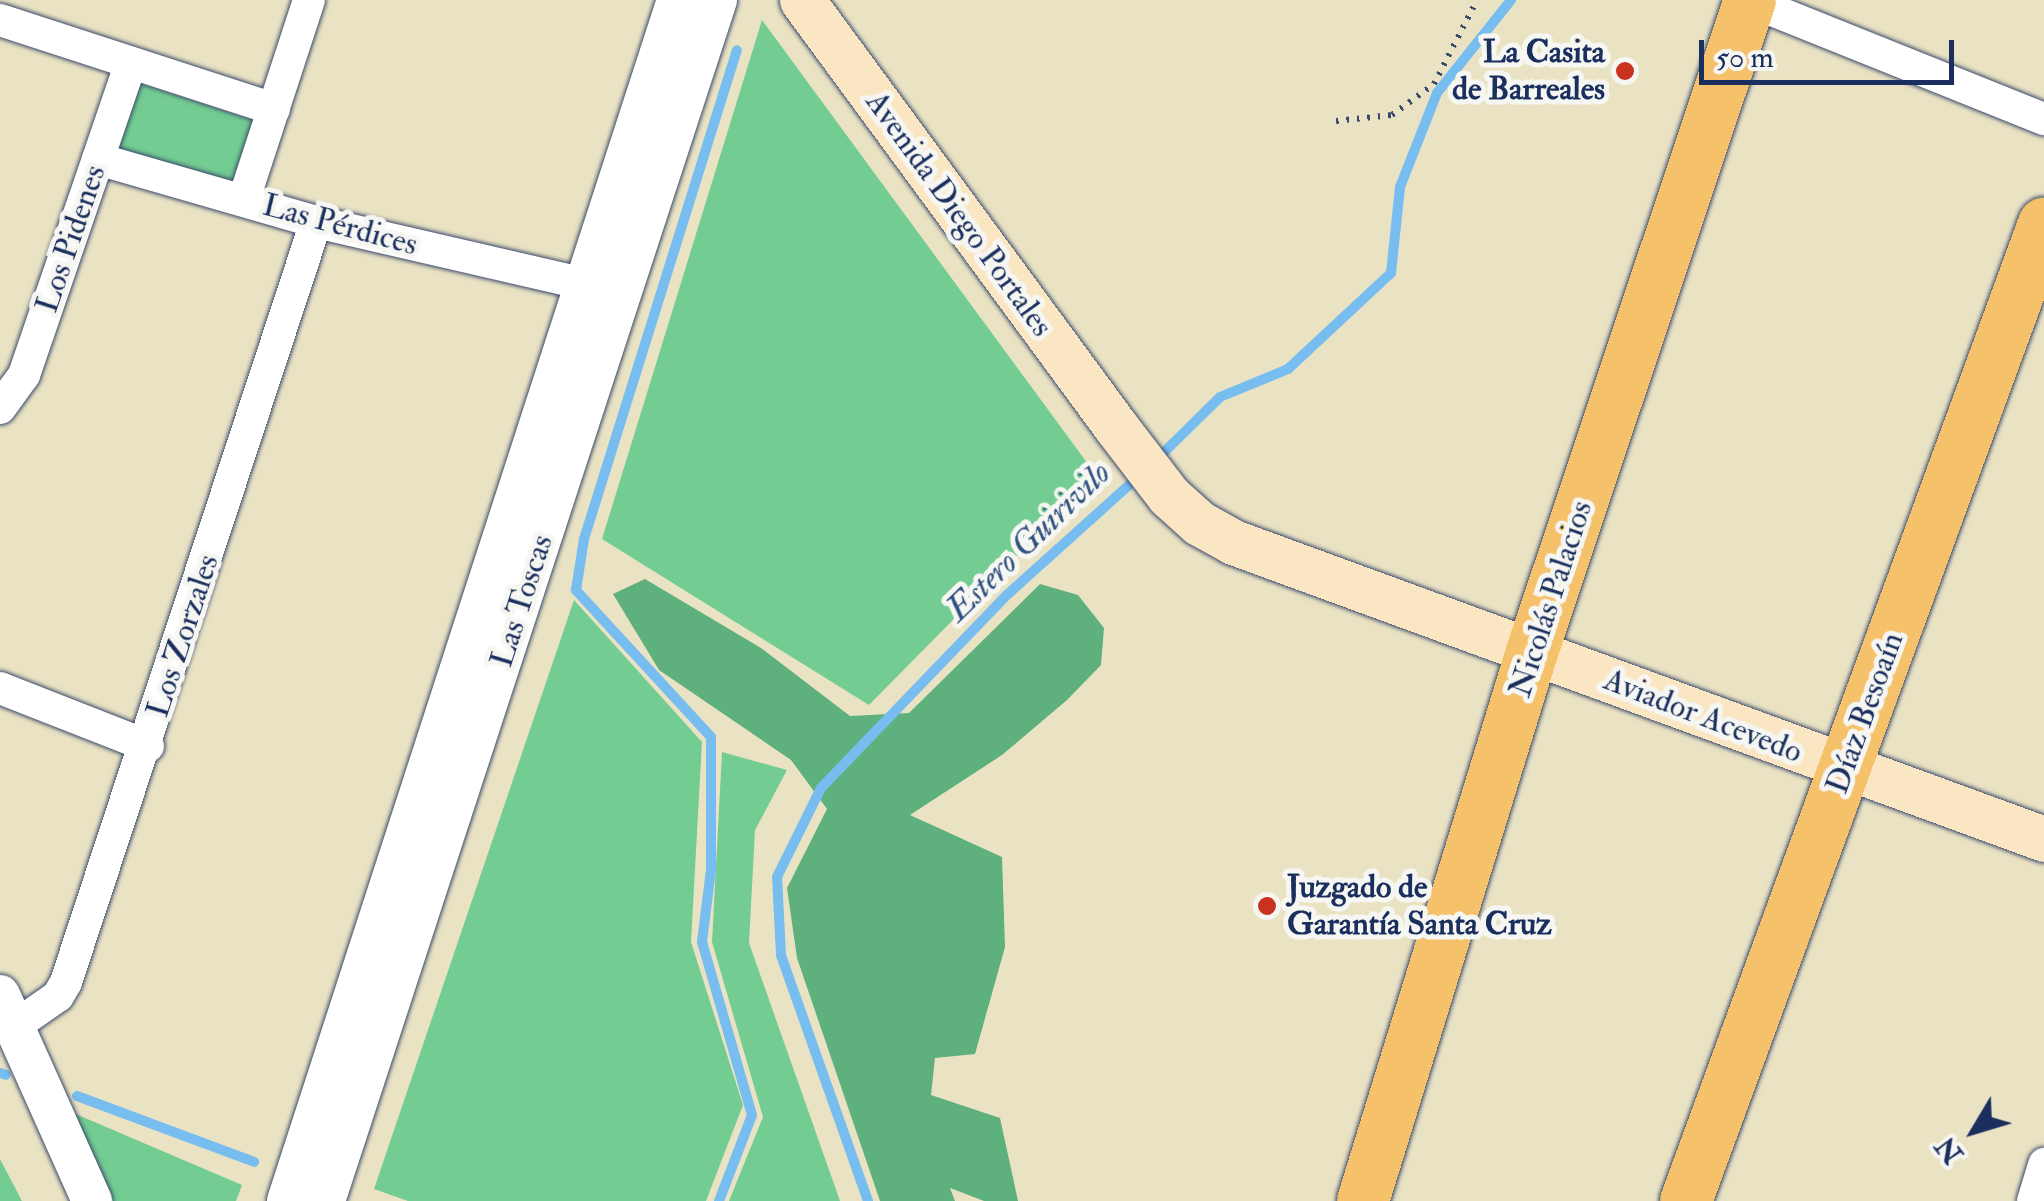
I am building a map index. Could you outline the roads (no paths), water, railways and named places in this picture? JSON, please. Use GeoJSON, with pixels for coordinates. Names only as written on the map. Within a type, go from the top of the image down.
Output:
{"type":"FeatureCollection","features":[{"type":"Feature","properties":{"kind":"main road","name":"Avenida Diego Portales"},"geometry":{"type":"LineString","coordinates":[[802,0],[1168,496],[1232,542],[1532,652]]}},
{"type":"Feature","properties":{"kind":"main road","name":"Nicolás Palacios"},"geometry":{"type":"LineString","coordinates":[[1363,1201],[1532,652],[1750,0]]}},
{"type":"Feature","properties":{"kind":"main road","name":"Díaz Besoaín"},"geometry":{"type":"LineString","coordinates":[[1686,1201],[2044,224]]}},
{"type":"Feature","properties":{"kind":"main road","name":"Aviador Acevedo"},"geometry":{"type":"LineString","coordinates":[[1532,652],[1844,770],[2044,839]]}},
{"type":"Feature","properties":{"kind":"street"},"geometry":{"type":"LineString","coordinates":[[244,200],[310,0]]}},
{"type":"Feature","properties":{"kind":"street","name":"Las Toscas"},"geometry":{"type":"LineString","coordinates":[[287,1201],[678,0]]}},
{"type":"Feature","properties":{"kind":"street","name":"Las Toscas"},"geometry":{"type":"LineString","coordinates":[[325,1201],[716,0]]}},
{"type":"Feature","properties":{"kind":"street"},"geometry":{"type":"LineString","coordinates":[[1750,0],[2044,118]]}},
{"type":"Feature","properties":{"kind":"street"},"geometry":{"type":"LineString","coordinates":[[0,20],[274,109]]}},
{"type":"Feature","properties":{"kind":"street","name":"Los Pidenes"},"geometry":{"type":"LineString","coordinates":[[0,408],[18,389],[131,63]]}},
{"type":"Feature","properties":{"kind":"street","name":"Las Pérdices"},"geometry":{"type":"LineString","coordinates":[[98,159],[316,222],[584,284]]}},
{"type":"Feature","properties":{"kind":"street","name":"Los Zorzales"},"geometry":{"type":"LineString","coordinates":[[7,1010],[58,996],[66,982],[148,746],[316,222]]}},
{"type":"Feature","properties":{"kind":"street"},"geometry":{"type":"LineString","coordinates":[[0,688],[148,746]]}},
{"type":"Feature","properties":{"kind":"street"},"geometry":{"type":"LineString","coordinates":[[7,1010],[92,1201]]}},
{"type":"Feature","properties":{"kind":"street"},"geometry":{"type":"LineString","coordinates":[[2033,1201],[2044,1164]]}},
{"type":"Feature","properties":{"kind":"waterway","name":"Estero Guirivilo"},"geometry":{"type":"LineString","coordinates":[[1157,459],[1220,397],[1288,369],[1391,273],[1400,187],[1437,93],[1511,0]]}},
{"type":"Feature","properties":{"kind":"waterway"},"geometry":{"type":"LineString","coordinates":[[719,1201],[752,1115],[702,942],[711,870],[711,737],[576,590],[584,539],[737,50]]}},
{"type":"Feature","properties":{"kind":"waterway","name":"Estero Guirivilo"},"geometry":{"type":"LineString","coordinates":[[868,1201],[781,955],[777,877],[821,788],[1008,594],[1138,477]]}},
{"type":"Feature","properties":{"kind":"waterway"},"geometry":{"type":"LineString","coordinates":[[0,1073],[6,1075]]}},
{"type":"Feature","properties":{"kind":"waterway"},"geometry":{"type":"LineString","coordinates":[[77,1096],[254,1162]]}},
{"type":"Feature","properties":{"kind":"place","name":"La Casita de Barreales"},"geometry":{"type":"Point","coordinates":[1625,71]}},
{"type":"Feature","properties":{"kind":"place","name":"Juzgado de Garantía Santa Cruz"},"geometry":{"type":"Point","coordinates":[1267,906]}}]}
